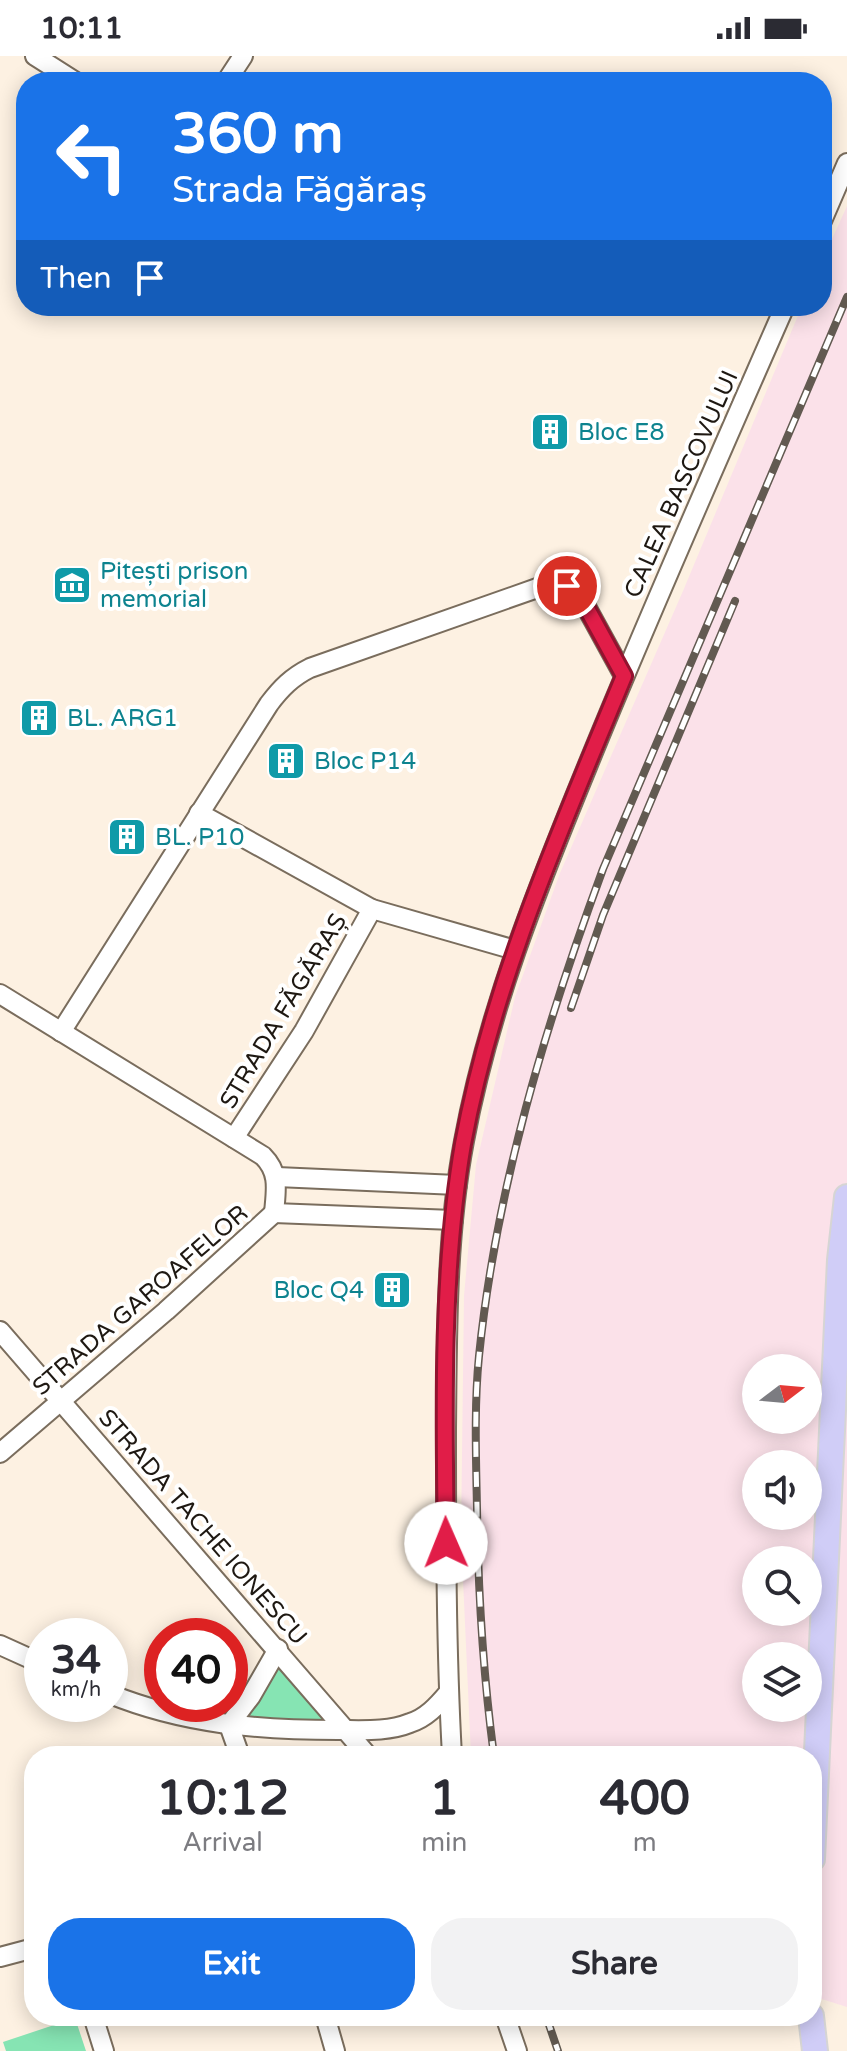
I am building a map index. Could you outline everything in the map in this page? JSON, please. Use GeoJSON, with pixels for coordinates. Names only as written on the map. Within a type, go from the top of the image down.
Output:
{"type":"FeatureCollection","features":[{"type":"Feature","properties":{"kind":"main road"},"geometry":{"type":"LineString","coordinates":[[816,1746],[838,1287],[847,1197]]}},
{"type":"Feature","properties":{"kind":"main road"},"geometry":{"type":"LineString","coordinates":[[812,2026],[815,2051]]}},
{"type":"Feature","properties":{"kind":"street"},"geometry":{"type":"LineString","coordinates":[[35,56],[60,72]]}},
{"type":"Feature","properties":{"kind":"street"},"geometry":{"type":"LineString","coordinates":[[832,198],[847,163]]}},
{"type":"Feature","properties":{"kind":"street","name":"CALEA BASCOVULUI"},"geometry":{"type":"LineString","coordinates":[[451,1746],[448,1693],[446,1399],[453,1220],[457,1185],[488,1035],[529,909],[624,676],[781,316]]}},
{"type":"Feature","properties":{"kind":"street"},"geometry":{"type":"LineString","coordinates":[[61,1032],[269,704],[284,685],[297,675],[543,586],[567,586],[584,603],[624,676]]}},
{"type":"Feature","properties":{"kind":"street","name":"STRADA FĂGĂRAȘ"},"geometry":{"type":"LineString","coordinates":[[199,813],[372,909],[515,950]]}},
{"type":"Feature","properties":{"kind":"street","name":"STRADA FĂGĂRAȘ"},"geometry":{"type":"LineString","coordinates":[[234,1138],[304,1031],[372,909]]}},
{"type":"Feature","properties":{"kind":"street"},"geometry":{"type":"LineString","coordinates":[[0,994],[263,1156],[277,1177],[274,1213],[453,1220]]}},
{"type":"Feature","properties":{"kind":"street"},"geometry":{"type":"LineString","coordinates":[[277,1177],[457,1185]]}},
{"type":"Feature","properties":{"kind":"street","name":"STRADA GAROAFELOR"},"geometry":{"type":"LineString","coordinates":[[0,1453],[274,1213]]}},
{"type":"Feature","properties":{"kind":"street","name":"STRADA TACHE IONESCU"},"geometry":{"type":"LineString","coordinates":[[0,1331],[360,1746]]}},
{"type":"Feature","properties":{"kind":"street"},"geometry":{"type":"LineString","coordinates":[[0,1645],[24,1656]]}},
{"type":"Feature","properties":{"kind":"street"},"geometry":{"type":"LineString","coordinates":[[229,1725],[251,1696],[278,1649]]}},
{"type":"Feature","properties":{"kind":"street"},"geometry":{"type":"LineString","coordinates":[[128,1700],[166,1714],[229,1725],[346,1730],[395,1728],[411,1723],[425,1717],[448,1693]]}},
{"type":"Feature","properties":{"kind":"street"},"geometry":{"type":"LineString","coordinates":[[229,1725],[236,1746]]}},
{"type":"Feature","properties":{"kind":"street"},"geometry":{"type":"LineString","coordinates":[[0,1957],[24,1951]]}},
{"type":"Feature","properties":{"kind":"street"},"geometry":{"type":"LineString","coordinates":[[96,2026],[104,2051]]}},
{"type":"Feature","properties":{"kind":"street"},"geometry":{"type":"LineString","coordinates":[[328,2026],[335,2051]]}},
{"type":"Feature","properties":{"kind":"street"},"geometry":{"type":"LineString","coordinates":[[508,2026],[517,2051]]}},
{"type":"Feature","properties":{"kind":"shaded area"},"geometry":{"type":"Polygon","coordinates":[[[847,206],[847,2007],[822,1999],[822,1746],[471,1746],[461,1535],[464,1296],[476,1165],[515,997],[560,873],[798,316],[832,316],[832,239],[847,206]]]}},
{"type":"Feature","properties":{"kind":"green space"},"geometry":{"type":"Polygon","coordinates":[[[278,1649],[346,1730],[229,1725],[231,1722],[248,1722],[248,1696],[278,1649]]]}},
{"type":"Feature","properties":{"kind":"green space"},"geometry":{"type":"Polygon","coordinates":[[[51,2026],[78,2026],[86,2051],[6,2051],[3,2042],[51,2026]]]}},
{"type":"Feature","properties":{"kind":"railway"},"geometry":{"type":"LineString","coordinates":[[493,1746],[480,1601],[476,1394],[487,1294],[510,1170],[543,1048],[603,869],[847,297]]}},
{"type":"Feature","properties":{"kind":"railway"},"geometry":{"type":"LineString","coordinates":[[571,1008],[603,915],[735,601]]}},
{"type":"Feature","properties":{"kind":"railway"},"geometry":{"type":"LineString","coordinates":[[549,2026],[558,2051]]}},
{"type":"Feature","properties":{"kind":"place","name":"Bloc E8"},"geometry":{"type":"Point","coordinates":[550,432]}},
{"type":"Feature","properties":{"kind":"place","name":"Pitești prison memorial"},"geometry":{"type":"Point","coordinates":[72,585]}},
{"type":"Feature","properties":{"kind":"place","name":"BL. ARG1"},"geometry":{"type":"Point","coordinates":[39,718]}},
{"type":"Feature","properties":{"kind":"place","name":"Bloc P14"},"geometry":{"type":"Point","coordinates":[286,761]}},
{"type":"Feature","properties":{"kind":"place","name":"BL. P10"},"geometry":{"type":"Point","coordinates":[127,837]}},
{"type":"Feature","properties":{"kind":"place","name":"Bloc Q4"},"geometry":{"type":"Point","coordinates":[392,1290]}},
{"type":"Feature","properties":{"kind":"route"},"geometry":{"type":"LineString","coordinates":[[446,1543],[450,1271],[457,1185],[471,1106],[488,1035],[529,909],[624,676],[584,603],[567,586]]}}]}
